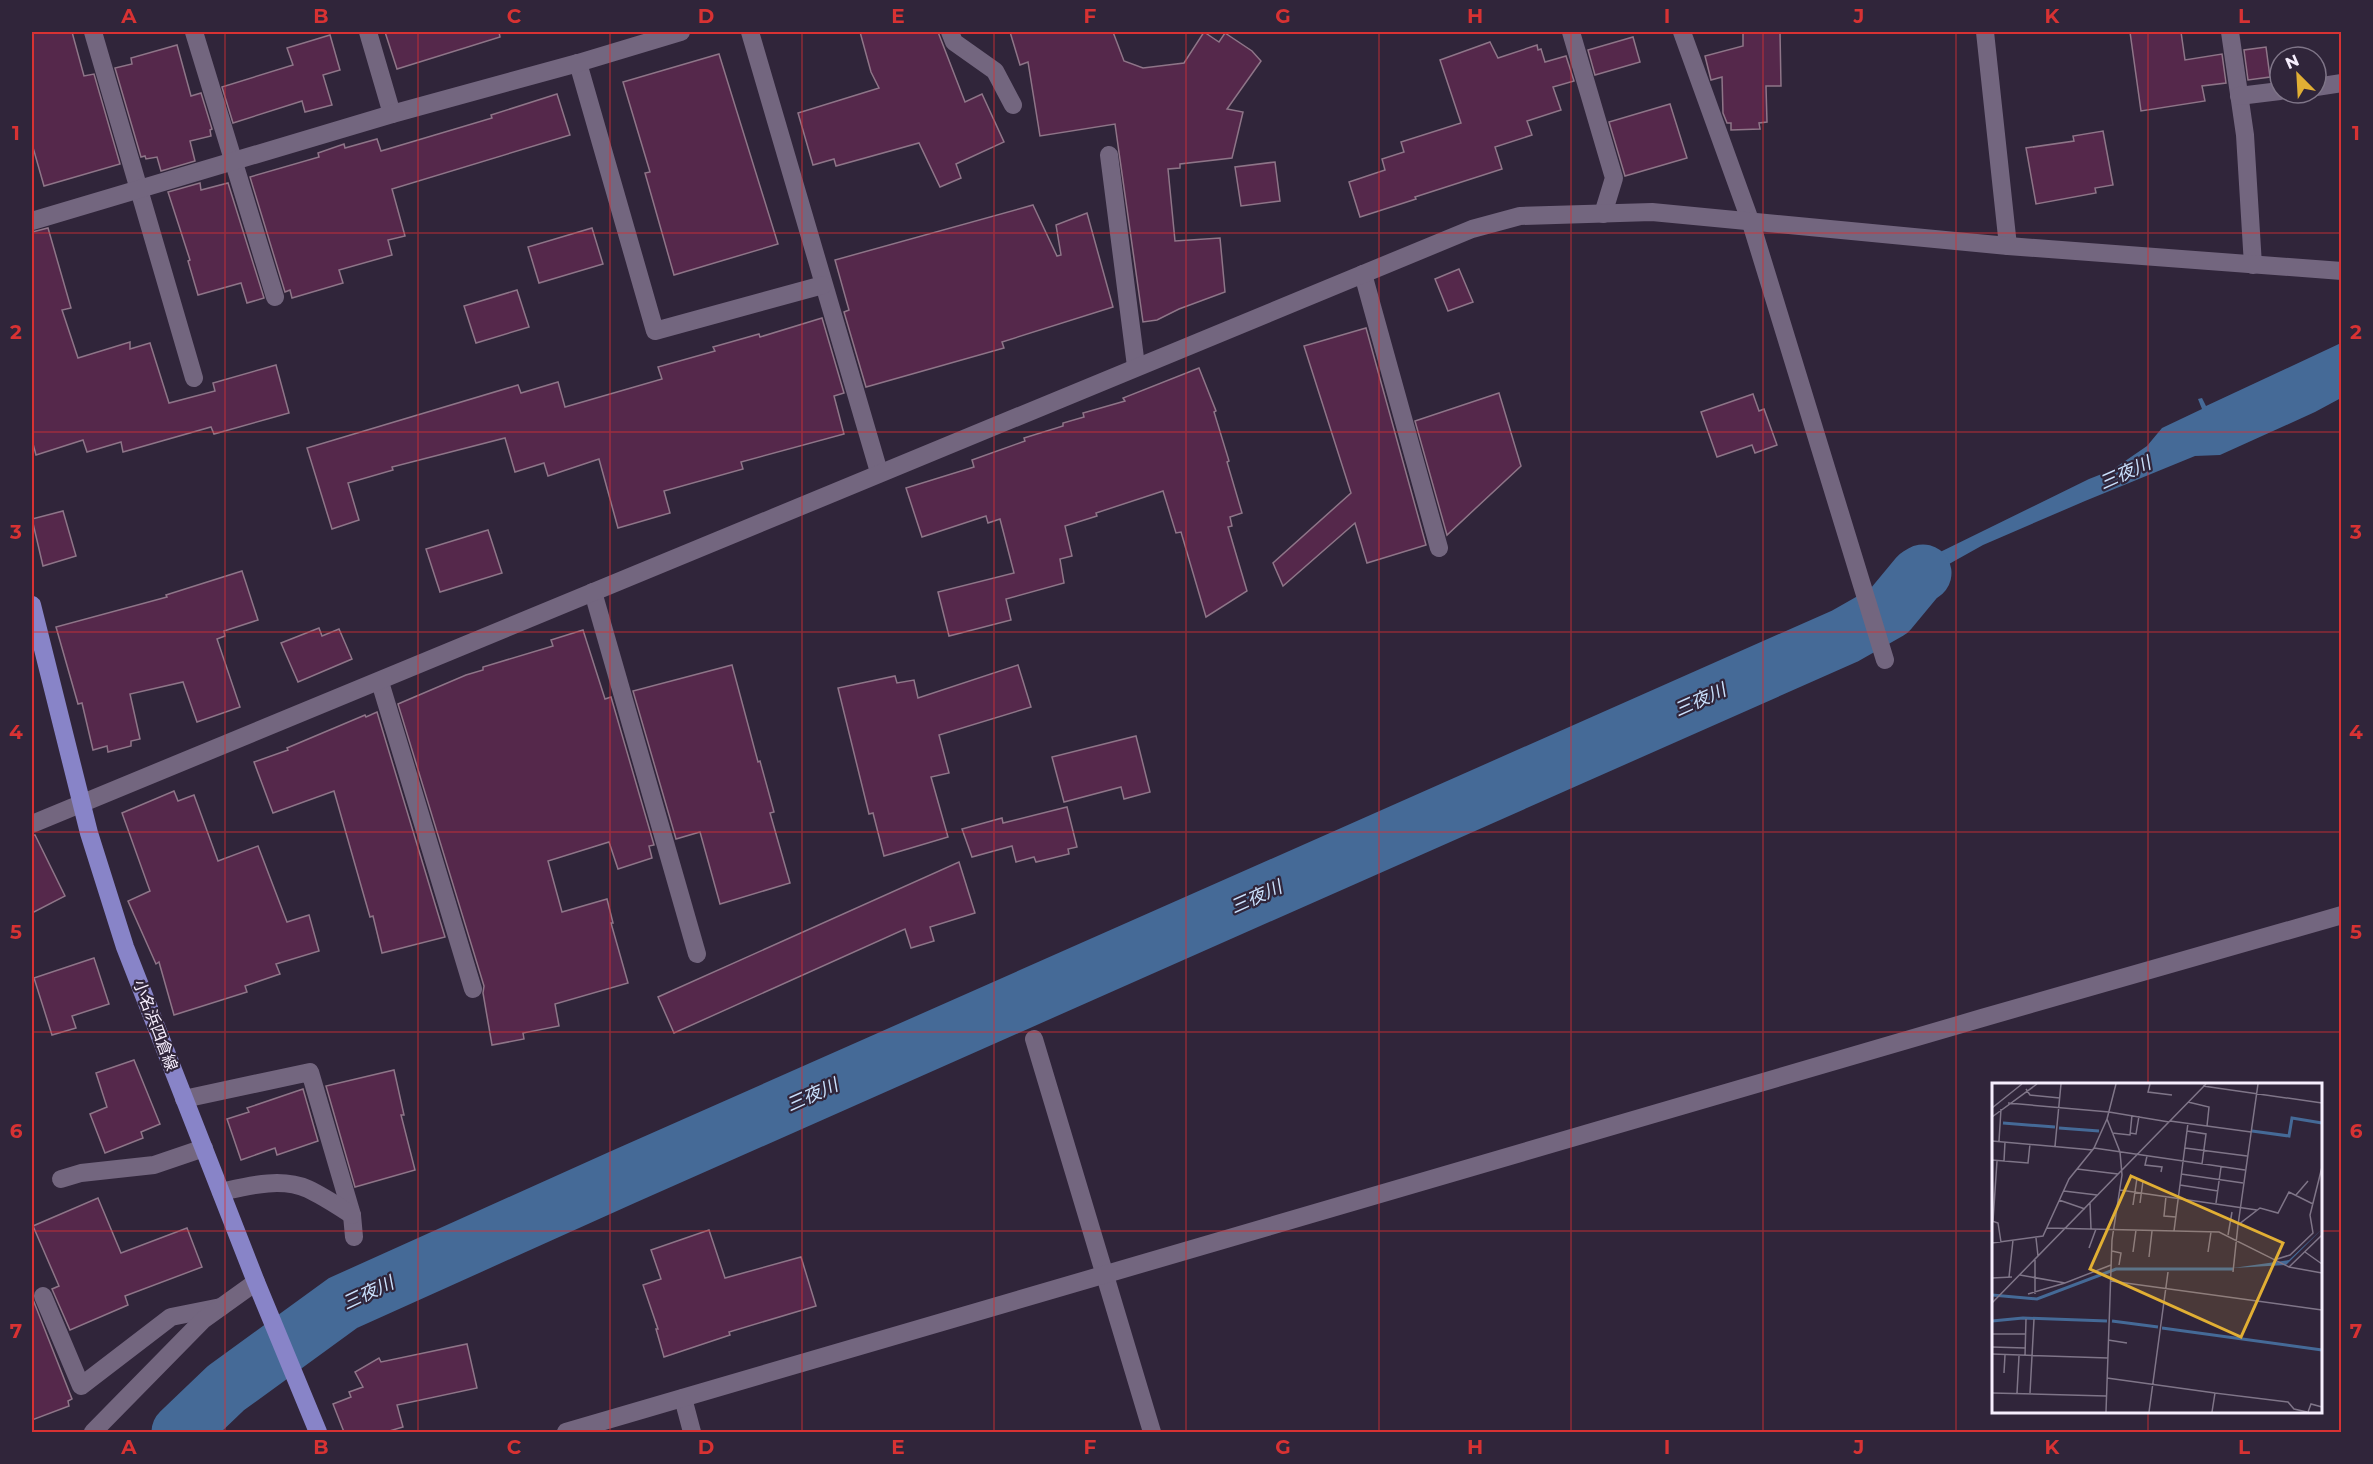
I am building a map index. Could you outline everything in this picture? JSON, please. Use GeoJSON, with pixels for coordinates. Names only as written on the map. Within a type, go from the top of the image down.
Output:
{"type":"FeatureCollection","features":[{"type":"Feature","properties":{"kind":"main road","name":"小名浜四倉線"},"geometry":{"type":"LineString","coordinates":[[32,605],[82,803],[125,947],[256,1282],[318,1432]]}},
{"type":"Feature","properties":{"kind":"street"},"geometry":{"type":"LineString","coordinates":[[93,32],[194,378]]}},
{"type":"Feature","properties":{"kind":"street"},"geometry":{"type":"LineString","coordinates":[[194,32],[275,297]]}},
{"type":"Feature","properties":{"kind":"street"},"geometry":{"type":"LineString","coordinates":[[368,32],[392,114]]}},
{"type":"Feature","properties":{"kind":"street"},"geometry":{"type":"LineString","coordinates":[[32,221],[392,114],[681,32]]}},
{"type":"Feature","properties":{"kind":"street"},"geometry":{"type":"LineString","coordinates":[[750,32],[879,472]]}},
{"type":"Feature","properties":{"kind":"street"},"geometry":{"type":"LineString","coordinates":[[950,32],[954,42],[994,71],[1013,105]]}},
{"type":"Feature","properties":{"kind":"street"},"geometry":{"type":"LineString","coordinates":[[1571,32],[1614,178],[1603,214]]}},
{"type":"Feature","properties":{"kind":"street"},"geometry":{"type":"LineString","coordinates":[[1682,32],[1751,223],[1850,539],[1885,660]]}},
{"type":"Feature","properties":{"kind":"street"},"geometry":{"type":"LineString","coordinates":[[1985,32],[2008,246]]}},
{"type":"Feature","properties":{"kind":"street"},"geometry":{"type":"LineString","coordinates":[[2230,32],[2245,135],[2253,265]]}},
{"type":"Feature","properties":{"kind":"street"},"geometry":{"type":"LineString","coordinates":[[578,63],[655,331],[823,285]]}},
{"type":"Feature","properties":{"kind":"street"},"geometry":{"type":"LineString","coordinates":[[2239,96],[2268,92]]}},
{"type":"Feature","properties":{"kind":"street"},"geometry":{"type":"LineString","coordinates":[[1108,155],[1136,366]]}},
{"type":"Feature","properties":{"kind":"street"},"geometry":{"type":"LineString","coordinates":[[32,824],[380,682],[1136,366],[1472,229],[1520,216],[1652,212],[2008,246],[2342,271]]}},
{"type":"Feature","properties":{"kind":"street"},"geometry":{"type":"LineString","coordinates":[[1363,274],[1439,548]]}},
{"type":"Feature","properties":{"kind":"street"},"geometry":{"type":"LineString","coordinates":[[593,592],[698,954]]}},
{"type":"Feature","properties":{"kind":"street"},"geometry":{"type":"LineString","coordinates":[[380,682],[473,988]]}},
{"type":"Feature","properties":{"kind":"street"},"geometry":{"type":"LineString","coordinates":[[566,1432],[1947,1028],[2342,915]]}},
{"type":"Feature","properties":{"kind":"street"},"geometry":{"type":"LineString","coordinates":[[1034,1040],[1152,1432]]}},
{"type":"Feature","properties":{"kind":"street"},"geometry":{"type":"LineString","coordinates":[[184,1099],[310,1072],[352,1215],[354,1237]]}},
{"type":"Feature","properties":{"kind":"street"},"geometry":{"type":"LineString","coordinates":[[61,1179],[81,1173],[154,1165],[204,1148]]}},
{"type":"Feature","properties":{"kind":"street"},"geometry":{"type":"LineString","coordinates":[[221,1192],[261,1184],[297,1186],[306,1188],[352,1215]]}},
{"type":"Feature","properties":{"kind":"street"},"geometry":{"type":"LineString","coordinates":[[93,1432],[203,1320],[256,1282]]}},
{"type":"Feature","properties":{"kind":"street"},"geometry":{"type":"LineString","coordinates":[[43,1296],[81,1386],[171,1317],[221,1307]]}},
{"type":"Feature","properties":{"kind":"street"},"geometry":{"type":"LineString","coordinates":[[683,1398],[692,1432]]}},
{"type":"Feature","properties":{"kind":"water"},"geometry":{"type":"Polygon","coordinates":[[[2341,343],[2341,398],[2220,455],[2195,456],[1983,545],[1924,578],[1894,614],[1873,626],[1867,608],[1905,585],[1916,566],[1932,556],[2112,470],[2147,446],[2162,428],[2202,409],[2198,399],[2202,398],[2206,406],[2341,343]]]}},
{"type":"Feature","properties":{"kind":"building"},"geometry":{"type":"Polygon","coordinates":[[[32,32],[72,32],[84,76],[94,74],[120,164],[44,186],[32,144],[32,32]]]}},
{"type":"Feature","properties":{"kind":"building"},"geometry":{"type":"Polygon","coordinates":[[[385,32],[499,32],[500,37],[397,69],[385,32]]]}},
{"type":"Feature","properties":{"kind":"building"},"geometry":{"type":"Polygon","coordinates":[[[860,32],[938,32],[965,102],[982,94],[1004,142],[956,164],[961,178],[940,187],[919,143],[836,166],[834,159],[813,165],[798,113],[879,88],[871,72],[860,32]]]}},
{"type":"Feature","properties":{"kind":"building"},"geometry":{"type":"Polygon","coordinates":[[[1010,32],[1113,32],[1124,61],[1143,68],[1184,63],[1204,32],[1219,42],[1225,33],[1252,51],[1261,61],[1227,109],[1243,112],[1232,158],[1180,164],[1180,168],[1168,169],[1175,241],[1220,238],[1225,292],[1157,320],[1143,322],[1115,124],[1040,136],[1028,62],[1020,65],[1010,32]]]}},
{"type":"Feature","properties":{"kind":"building"},"geometry":{"type":"Polygon","coordinates":[[[1743,32],[1780,32],[1781,86],[1766,86],[1767,122],[1759,123],[1760,129],[1731,130],[1731,123],[1727,123],[1723,113],[1722,77],[1711,80],[1705,56],[1743,46],[1743,32]]]}},
{"type":"Feature","properties":{"kind":"building"},"geometry":{"type":"Polygon","coordinates":[[[2130,32],[2181,32],[2185,60],[2222,54],[2226,83],[2202,86],[2205,101],[2141,111],[2130,32]]]}},
{"type":"Feature","properties":{"kind":"building"},"geometry":{"type":"Polygon","coordinates":[[[330,35],[340,70],[323,75],[332,105],[305,112],[302,101],[233,123],[222,87],[293,65],[287,48],[330,35]]]}},
{"type":"Feature","properties":{"kind":"building"},"geometry":{"type":"Polygon","coordinates":[[[1633,37],[1640,62],[1595,75],[1588,50],[1633,37]]]}},
{"type":"Feature","properties":{"kind":"building"},"geometry":{"type":"Polygon","coordinates":[[[1490,42],[1498,58],[1537,45],[1538,50],[1541,49],[1545,62],[1566,56],[1574,81],[1553,87],[1561,110],[1527,121],[1532,135],[1495,147],[1502,169],[1360,217],[1349,182],[1385,170],[1382,159],[1404,152],[1401,142],[1461,123],[1440,60],[1490,42]]]}},
{"type":"Feature","properties":{"kind":"building"},"geometry":{"type":"Polygon","coordinates":[[[177,45],[191,96],[201,93],[212,129],[210,130],[211,136],[190,141],[195,161],[161,171],[157,157],[146,159],[145,156],[141,157],[115,68],[132,64],[131,58],[177,45]]]}},
{"type":"Feature","properties":{"kind":"building"},"geometry":{"type":"Polygon","coordinates":[[[2266,47],[2268,77],[2248,80],[2244,50],[2266,47]]]}},
{"type":"Feature","properties":{"kind":"building"},"geometry":{"type":"Polygon","coordinates":[[[719,54],[778,244],[674,275],[645,173],[650,172],[623,82],[719,54]]]}},
{"type":"Feature","properties":{"kind":"building"},"geometry":{"type":"Polygon","coordinates":[[[557,94],[570,135],[392,189],[405,236],[388,240],[392,255],[339,270],[343,283],[292,298],[290,290],[285,292],[250,177],[319,157],[318,153],[344,144],[345,148],[377,139],[381,151],[492,118],[491,115],[557,94]]]}},
{"type":"Feature","properties":{"kind":"building"},"geometry":{"type":"Polygon","coordinates":[[[1670,104],[1687,158],[1625,176],[1609,122],[1670,104]]]}},
{"type":"Feature","properties":{"kind":"building"},"geometry":{"type":"Polygon","coordinates":[[[2103,131],[2113,185],[2095,188],[2096,193],[2036,204],[2026,148],[2074,141],[2073,136],[2103,131]]]}},
{"type":"Feature","properties":{"kind":"building"},"geometry":{"type":"Polygon","coordinates":[[[1275,162],[1280,201],[1241,206],[1235,167],[1275,162]]]}},
{"type":"Feature","properties":{"kind":"building"},"geometry":{"type":"Polygon","coordinates":[[[200,183],[201,190],[228,183],[264,298],[247,303],[241,283],[198,295],[188,261],[190,260],[168,192],[200,183]]]}},
{"type":"Feature","properties":{"kind":"building"},"geometry":{"type":"Polygon","coordinates":[[[1033,205],[1057,256],[1061,255],[1056,225],[1087,213],[1113,307],[1002,342],[1004,348],[866,387],[844,312],[849,310],[835,260],[1033,205]]]}},
{"type":"Feature","properties":{"kind":"building"},"geometry":{"type":"Polygon","coordinates":[[[48,228],[71,308],[62,310],[78,358],[130,342],[130,349],[150,343],[169,403],[215,391],[213,383],[276,365],[289,413],[214,434],[211,427],[123,452],[121,442],[87,452],[83,440],[36,455],[32,440],[32,232],[48,228]]]}},
{"type":"Feature","properties":{"kind":"building"},"geometry":{"type":"Polygon","coordinates":[[[592,228],[603,264],[539,283],[528,247],[592,228]]]}},
{"type":"Feature","properties":{"kind":"building"},"geometry":{"type":"Polygon","coordinates":[[[1459,269],[1473,302],[1448,311],[1435,279],[1459,269]]]}},
{"type":"Feature","properties":{"kind":"building"},"geometry":{"type":"Polygon","coordinates":[[[517,290],[529,327],[476,343],[464,306],[517,290]]]}},
{"type":"Feature","properties":{"kind":"building"},"geometry":{"type":"Polygon","coordinates":[[[822,318],[844,393],[834,396],[844,434],[741,462],[743,469],[664,491],[670,513],[618,528],[599,459],[548,476],[544,463],[515,472],[505,438],[392,467],[393,470],[348,483],[359,520],[332,529],[307,448],[518,385],[521,393],[558,382],[565,407],[662,379],[658,367],[715,351],[713,347],[759,334],[760,337],[822,318]]]}},
{"type":"Feature","properties":{"kind":"building"},"geometry":{"type":"Polygon","coordinates":[[[1366,328],[1426,545],[1367,563],[1355,523],[1283,586],[1273,563],[1351,493],[1304,346],[1366,328]]]}},
{"type":"Feature","properties":{"kind":"building"},"geometry":{"type":"Polygon","coordinates":[[[1199,368],[1216,411],[1214,412],[1242,513],[1230,517],[1232,526],[1228,527],[1247,591],[1206,617],[1181,532],[1176,533],[1163,491],[1096,513],[1097,516],[1065,526],[1072,556],[1060,559],[1064,583],[1006,599],[1011,620],[949,636],[938,592],[1014,573],[1000,519],[988,523],[986,516],[922,537],[906,488],[974,467],[972,460],[1025,441],[1024,438],[1063,426],[1063,423],[1084,417],[1083,413],[1125,401],[1123,398],[1199,368]]]}},
{"type":"Feature","properties":{"kind":"building"},"geometry":{"type":"Polygon","coordinates":[[[1499,393],[1521,466],[1447,535],[1415,421],[1499,393]]]}},
{"type":"Feature","properties":{"kind":"building"},"geometry":{"type":"Polygon","coordinates":[[[1753,394],[1759,411],[1764,409],[1777,445],[1755,453],[1752,445],[1717,457],[1701,412],[1753,394]]]}},
{"type":"Feature","properties":{"kind":"building"},"geometry":{"type":"Polygon","coordinates":[[[63,511],[76,556],[43,566],[32,519],[63,511]]]}},
{"type":"Feature","properties":{"kind":"building"},"geometry":{"type":"Polygon","coordinates":[[[488,530],[502,573],[440,592],[426,549],[488,530]]]}},
{"type":"Feature","properties":{"kind":"building"},"geometry":{"type":"Polygon","coordinates":[[[242,571],[258,620],[224,631],[225,636],[217,639],[240,707],[197,722],[183,682],[130,694],[140,739],[131,741],[131,746],[108,752],[107,746],[93,750],[82,703],[78,704],[56,627],[167,597],[166,595],[242,571]]]}},
{"type":"Feature","properties":{"kind":"building"},"geometry":{"type":"Polygon","coordinates":[[[319,628],[322,636],[339,629],[352,659],[298,682],[281,643],[319,628]]]}},
{"type":"Feature","properties":{"kind":"building"},"geometry":{"type":"Polygon","coordinates":[[[583,630],[605,699],[611,697],[654,845],[649,846],[652,858],[618,869],[609,842],[548,861],[562,912],[607,899],[613,923],[611,923],[628,983],[555,1004],[559,1026],[523,1033],[524,1039],[492,1045],[483,993],[484,986],[398,704],[483,670],[483,667],[553,646],[551,640],[583,630]]]}},
{"type":"Feature","properties":{"kind":"building"},"geometry":{"type":"Polygon","coordinates":[[[732,665],[774,812],[770,813],[790,883],[720,904],[700,832],[676,839],[633,691],[732,665]]]}},
{"type":"Feature","properties":{"kind":"building"},"geometry":{"type":"Polygon","coordinates":[[[1018,665],[1031,707],[939,735],[949,773],[931,777],[948,837],[884,856],[873,813],[869,814],[838,688],[895,676],[897,683],[914,680],[918,698],[1018,665]]]}},
{"type":"Feature","properties":{"kind":"building"},"geometry":{"type":"Polygon","coordinates":[[[377,712],[445,937],[382,953],[373,916],[370,917],[334,791],[273,813],[254,762],[377,712]]]}},
{"type":"Feature","properties":{"kind":"building"},"geometry":{"type":"Polygon","coordinates":[[[1136,736],[1150,792],[1124,799],[1121,787],[1064,802],[1052,757],[1136,736]]]}},
{"type":"Feature","properties":{"kind":"building"},"geometry":{"type":"Polygon","coordinates":[[[174,791],[178,801],[194,795],[218,861],[258,846],[287,922],[309,915],[319,951],[276,964],[280,974],[245,986],[247,992],[174,1015],[159,962],[156,964],[128,901],[150,891],[122,813],[174,791]]]}},
{"type":"Feature","properties":{"kind":"building"},"geometry":{"type":"Polygon","coordinates":[[[1067,807],[1077,847],[1068,849],[1069,854],[1036,862],[1034,857],[1016,862],[1012,846],[972,857],[962,829],[1002,818],[1003,823],[1067,807]]]}},
{"type":"Feature","properties":{"kind":"building"},"geometry":{"type":"Polygon","coordinates":[[[32,835],[35,835],[65,896],[32,913],[32,835]]]}},
{"type":"Feature","properties":{"kind":"building"},"geometry":{"type":"Polygon","coordinates":[[[959,862],[975,913],[930,927],[934,941],[911,948],[905,929],[674,1033],[658,997],[959,862]]]}},
{"type":"Feature","properties":{"kind":"building"},"geometry":{"type":"Polygon","coordinates":[[[94,958],[109,1004],[72,1016],[76,1028],[52,1035],[34,978],[94,958]]]}},
{"type":"Feature","properties":{"kind":"building"},"geometry":{"type":"Polygon","coordinates":[[[134,1060],[160,1124],[141,1132],[143,1138],[105,1153],[90,1114],[107,1107],[96,1073],[134,1060]]]}},
{"type":"Feature","properties":{"kind":"building"},"geometry":{"type":"Polygon","coordinates":[[[394,1070],[404,1115],[401,1115],[415,1170],[355,1187],[326,1086],[394,1070]]]}},
{"type":"Feature","properties":{"kind":"building"},"geometry":{"type":"Polygon","coordinates":[[[303,1089],[318,1141],[277,1155],[275,1148],[241,1160],[227,1119],[249,1112],[247,1108],[303,1089]]]}},
{"type":"Feature","properties":{"kind":"building"},"geometry":{"type":"Polygon","coordinates":[[[98,1198],[121,1253],[187,1228],[202,1267],[125,1296],[128,1305],[70,1330],[52,1289],[59,1286],[33,1226],[98,1198]]]}},
{"type":"Feature","properties":{"kind":"building"},"geometry":{"type":"Polygon","coordinates":[[[709,1230],[725,1278],[801,1257],[816,1306],[729,1332],[730,1335],[664,1357],[656,1329],[658,1329],[643,1285],[661,1279],[651,1250],[709,1230]]]}},
{"type":"Feature","properties":{"kind":"building"},"geometry":{"type":"Polygon","coordinates":[[[32,1297],[72,1399],[68,1401],[69,1406],[32,1420],[32,1297]]]}},
{"type":"Feature","properties":{"kind":"building"},"geometry":{"type":"Polygon","coordinates":[[[467,1344],[477,1388],[397,1405],[403,1427],[386,1432],[344,1432],[333,1404],[351,1397],[349,1392],[363,1387],[355,1372],[379,1358],[381,1362],[467,1344]]]}},
{"type":"Feature","properties":{"kind":"waterway","name":"三夜川"},"geometry":{"type":"LineString","coordinates":[[180,1432],[226,1388],[343,1303],[1845,636],[1889,611],[1923,573]]}}]}
